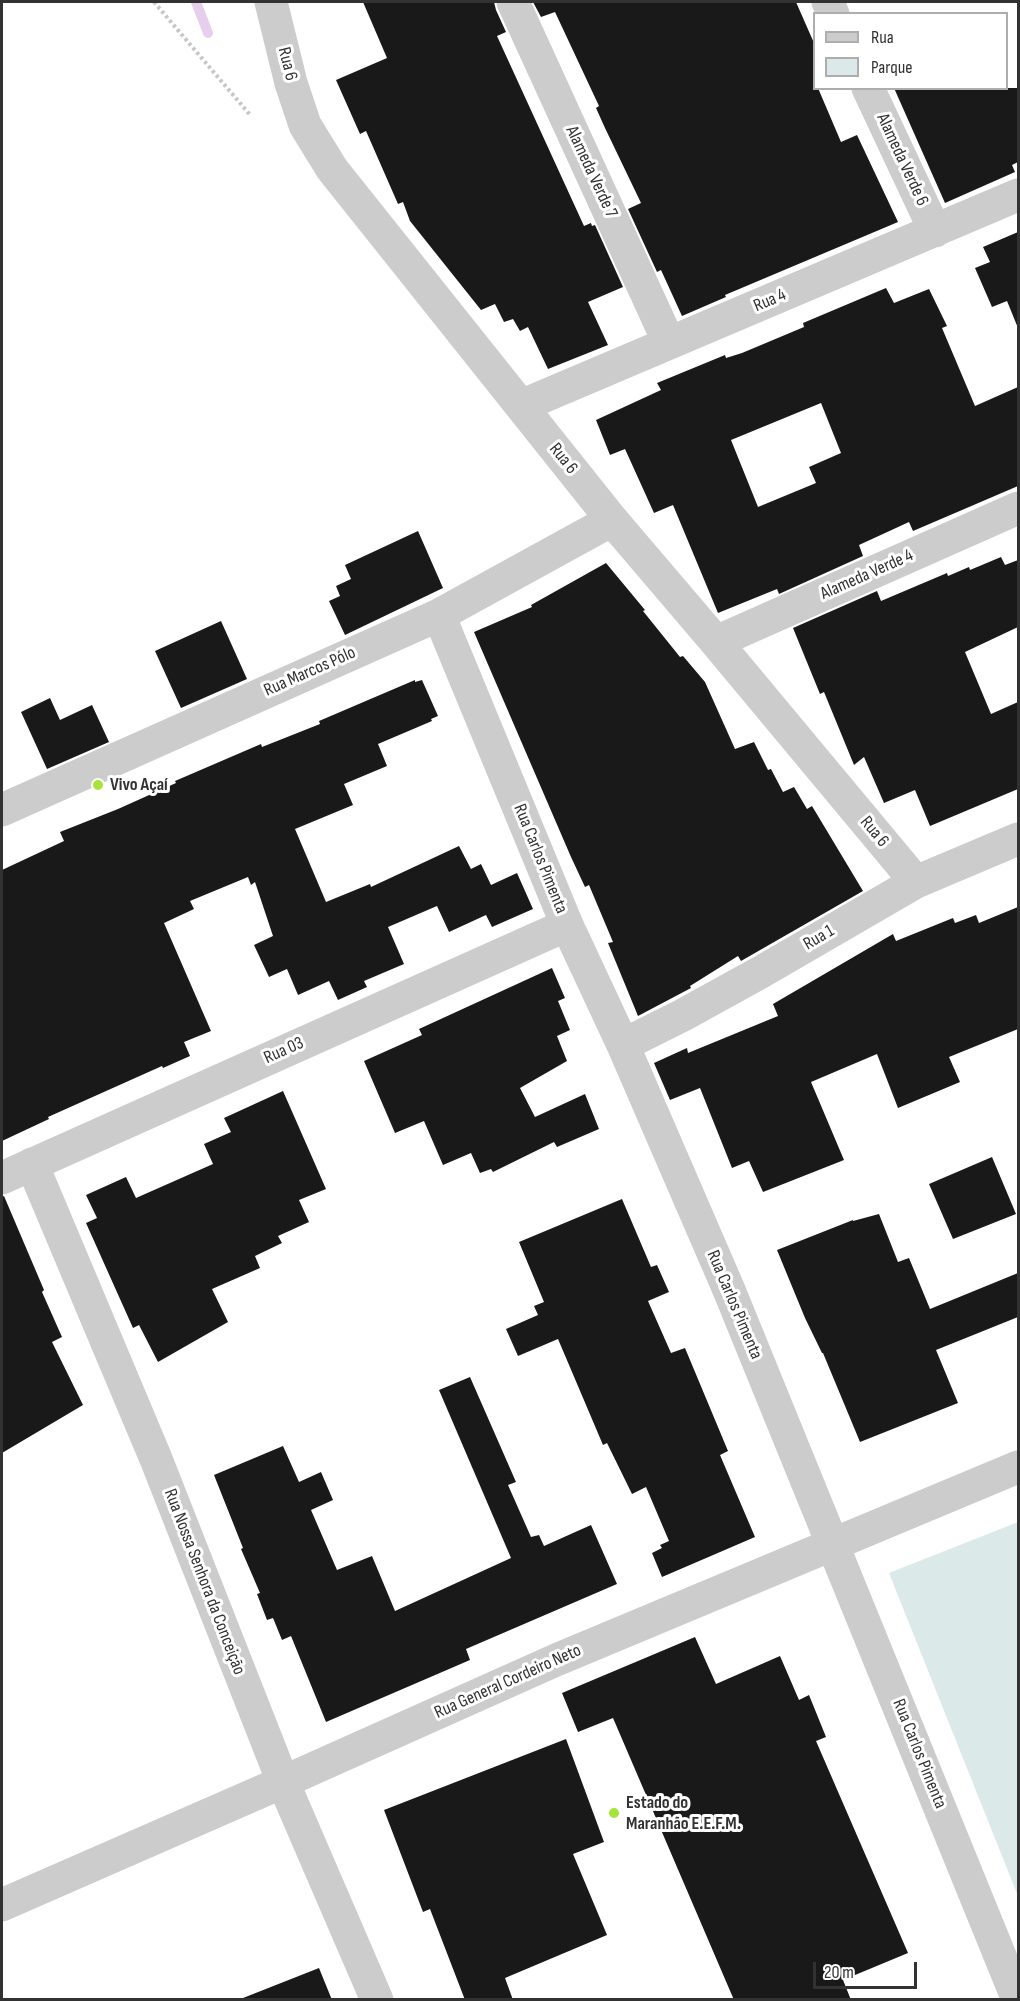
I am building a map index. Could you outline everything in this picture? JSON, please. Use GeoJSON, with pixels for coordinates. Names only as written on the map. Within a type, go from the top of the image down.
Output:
{"type":"FeatureCollection","features":[{"type":"Feature","properties":{"kind":"street","name":"Rua 6"},"geometry":{"type":"LineString","coordinates":[[272,2],[291,83],[305,125],[326,160],[612,520],[916,882]]}},
{"type":"Feature","properties":{"kind":"street","name":"Alameda Verde 7"},"geometry":{"type":"LineString","coordinates":[[513,2],[669,343]]}},
{"type":"Feature","properties":{"kind":"street","name":"Alameda Verde 6"},"geometry":{"type":"LineString","coordinates":[[869,90],[935,231]]}},
{"type":"Feature","properties":{"kind":"street","name":"Rua 4"},"geometry":{"type":"LineString","coordinates":[[521,406],[1018,195]]}},
{"type":"Feature","properties":{"kind":"street","name":"Alameda Verde 4"},"geometry":{"type":"LineString","coordinates":[[716,642],[1018,508]]}},
{"type":"Feature","properties":{"kind":"street","name":"Rua Marcos Pólo"},"geometry":{"type":"LineString","coordinates":[[2,810],[439,615],[612,520]]}},
{"type":"Feature","properties":{"kind":"street","name":"Rua Carlos Pimenta"},"geometry":{"type":"LineString","coordinates":[[439,615],[567,925],[623,1045],[729,1290],[1018,2000]]}},
{"type":"Feature","properties":{"kind":"street","name":"Rua 1"},"geometry":{"type":"LineString","coordinates":[[623,1045],[742,982],[916,882],[1018,839]]}},
{"type":"Feature","properties":{"kind":"street","name":"Rua 03"},"geometry":{"type":"LineString","coordinates":[[2,1178],[567,925]]}},
{"type":"Feature","properties":{"kind":"street","name":"Rua Nossa Senhora da Conceição"},"geometry":{"type":"LineString","coordinates":[[32,1164],[156,1459],[283,1782],[377,2000]]}},
{"type":"Feature","properties":{"kind":"street","name":"Rua General Cordeiro Neto"},"geometry":{"type":"LineString","coordinates":[[2,1905],[556,1660],[1018,1467]]}},
{"type":"Feature","properties":{"kind":"path"},"geometry":{"type":"LineString","coordinates":[[154,2],[251,116]]}},
{"type":"Feature","properties":{"kind":"green space"},"geometry":{"type":"Polygon","coordinates":[[[1018,1522],[1018,1896],[889,1573],[1018,1522]]]}},
{"type":"Feature","properties":{"kind":"building"},"geometry":{"type":"Polygon","coordinates":[[[363,2],[494,2],[506,32],[497,36],[584,226],[591,223],[592,226],[595,225],[623,287],[588,302],[608,345],[548,369],[528,327],[520,331],[513,319],[504,322],[495,304],[481,310],[410,221],[403,202],[398,204],[366,131],[360,134],[336,80],[387,58],[363,2]]]}},
{"type":"Feature","properties":{"kind":"building"},"geometry":{"type":"Polygon","coordinates":[[[533,2],[796,2],[813,41],[813,90],[819,90],[841,142],[857,135],[898,222],[725,295],[726,297],[682,316],[661,270],[657,272],[628,209],[641,203],[605,128],[596,108],[599,106],[555,12],[541,17],[533,2]]]}},
{"type":"Feature","properties":{"kind":"building"},"geometry":{"type":"Polygon","coordinates":[[[1008,88],[1018,88],[1018,162],[1012,165],[1015,172],[945,203],[895,90],[1008,90],[1008,88]]]}},
{"type":"Feature","properties":{"kind":"building"},"geometry":{"type":"Polygon","coordinates":[[[1018,232],[1018,328],[1007,301],[992,307],[975,268],[990,262],[983,247],[1018,232]]]}},
{"type":"Feature","properties":{"kind":"building"},"geometry":{"type":"Polygon","coordinates":[[[886,288],[894,303],[929,289],[947,326],[942,328],[975,406],[1018,387],[1018,486],[913,531],[909,522],[859,545],[863,556],[779,594],[777,589],[718,613],[673,505],[654,513],[625,449],[610,455],[596,420],[661,390],[657,383],[725,355],[726,358],[742,353],[804,327],[803,323],[886,288]],[[821,403],[731,440],[758,507],[816,483],[809,467],[841,453],[821,403]]]}},
{"type":"Feature","properties":{"kind":"building"},"geometry":{"type":"Polygon","coordinates":[[[418,531],[443,588],[345,635],[329,601],[340,596],[336,586],[351,579],[345,565],[418,531]]]}},
{"type":"Feature","properties":{"kind":"building"},"geometry":{"type":"Polygon","coordinates":[[[1001,557],[1005,565],[1018,560],[1018,627],[965,652],[991,714],[1018,702],[1018,789],[930,826],[915,790],[884,803],[864,757],[854,765],[824,692],[820,694],[793,628],[877,591],[881,601],[947,573],[948,576],[969,567],[970,570],[1001,557]]]}},
{"type":"Feature","properties":{"kind":"building"},"geometry":{"type":"Polygon","coordinates":[[[606,563],[680,657],[683,656],[705,682],[735,749],[754,742],[768,770],[771,769],[783,792],[794,787],[807,809],[812,806],[863,891],[741,961],[738,956],[690,986],[691,988],[638,1016],[608,943],[613,942],[589,885],[585,887],[571,857],[474,632],[532,607],[531,605],[606,563]]]}},
{"type":"Feature","properties":{"kind":"building"},"geometry":{"type":"Polygon","coordinates":[[[221,621],[247,679],[181,708],[155,651],[221,621]]]}},
{"type":"Feature","properties":{"kind":"building"},"geometry":{"type":"Polygon","coordinates":[[[415,680],[415,682],[422,680],[438,716],[431,719],[432,721],[378,744],[387,766],[344,784],[353,805],[295,829],[326,902],[370,884],[371,887],[459,846],[471,869],[481,864],[491,885],[517,873],[533,909],[492,927],[486,915],[449,932],[437,906],[388,927],[404,964],[364,981],[367,987],[338,1000],[329,981],[298,995],[287,969],[269,977],[254,945],[273,936],[255,882],[251,885],[248,877],[190,901],[194,909],[164,923],[211,1031],[184,1042],[190,1056],[163,1068],[162,1066],[48,1117],[49,1119],[2,1141],[2,870],[64,841],[60,832],[118,809],[176,783],[175,781],[261,744],[262,747],[320,724],[319,721],[415,680]]]}},
{"type":"Feature","properties":{"kind":"building"},"geometry":{"type":"Polygon","coordinates":[[[50,698],[60,720],[92,705],[109,742],[47,769],[21,712],[50,698]]]}},
{"type":"Feature","properties":{"kind":"building"},"geometry":{"type":"Polygon","coordinates":[[[1018,907],[1018,1029],[949,1057],[960,1082],[898,1108],[877,1054],[811,1082],[844,1160],[763,1192],[749,1161],[732,1168],[700,1088],[670,1100],[654,1063],[687,1048],[688,1053],[778,1016],[773,1004],[893,934],[896,941],[953,918],[955,923],[976,915],[979,923],[1018,907]]]}},
{"type":"Feature","properties":{"kind":"building"},"geometry":{"type":"Polygon","coordinates":[[[552,968],[565,998],[558,1001],[570,1030],[557,1036],[567,1061],[520,1088],[535,1117],[585,1094],[599,1129],[557,1147],[554,1142],[493,1172],[491,1169],[480,1173],[471,1153],[443,1165],[424,1121],[395,1133],[364,1061],[422,1035],[419,1029],[552,968]]]}},
{"type":"Feature","properties":{"kind":"building"},"geometry":{"type":"Polygon","coordinates":[[[283,1091],[326,1189],[299,1200],[309,1222],[278,1236],[282,1243],[255,1256],[260,1268],[212,1289],[228,1322],[158,1362],[139,1325],[133,1328],[86,1223],[97,1218],[86,1195],[126,1177],[136,1198],[213,1164],[204,1144],[231,1132],[224,1118],[283,1091]]]}},
{"type":"Feature","properties":{"kind":"building"},"geometry":{"type":"Polygon","coordinates":[[[992,1157],[1016,1214],[953,1239],[929,1184],[992,1157]]]}},
{"type":"Feature","properties":{"kind":"building"},"geometry":{"type":"Polygon","coordinates":[[[4,1196],[62,1337],[52,1342],[83,1405],[2,1453],[2,1197],[4,1196]]]}},
{"type":"Feature","properties":{"kind":"building"},"geometry":{"type":"Polygon","coordinates":[[[622,1199],[651,1267],[657,1265],[669,1292],[648,1301],[671,1353],[685,1348],[728,1451],[720,1455],[755,1537],[662,1577],[652,1553],[662,1548],[660,1545],[669,1541],[646,1487],[632,1494],[607,1443],[603,1445],[558,1339],[518,1356],[506,1329],[538,1315],[534,1306],[544,1302],[519,1242],[622,1199]]]}},
{"type":"Feature","properties":{"kind":"building"},"geometry":{"type":"Polygon","coordinates":[[[879,1214],[898,1262],[909,1258],[930,1309],[1018,1273],[1018,1317],[936,1350],[958,1403],[860,1442],[777,1250],[853,1220],[879,1214]]]}},
{"type":"Feature","properties":{"kind":"building"},"geometry":{"type":"Polygon","coordinates":[[[470,1377],[516,1482],[508,1485],[531,1537],[539,1535],[544,1546],[591,1525],[617,1584],[466,1649],[470,1660],[326,1722],[291,1636],[282,1640],[273,1618],[267,1620],[257,1594],[260,1593],[214,1475],[283,1446],[299,1482],[321,1472],[333,1500],[311,1510],[337,1570],[372,1556],[395,1611],[511,1558],[439,1390],[470,1377]]]}},
{"type":"Feature","properties":{"kind":"building"},"geometry":{"type":"Polygon","coordinates":[[[695,1637],[716,1684],[780,1656],[799,1700],[809,1695],[826,1737],[816,1741],[908,1953],[843,1980],[851,2000],[734,2000],[613,1718],[578,1732],[562,1693],[695,1637]]]}},
{"type":"Feature","properties":{"kind":"building"},"geometry":{"type":"Polygon","coordinates":[[[566,1739],[604,1842],[573,1854],[607,1935],[505,1978],[513,2000],[465,2000],[430,1909],[423,1912],[384,1810],[566,1739]]]}},
{"type":"Feature","properties":{"kind":"building"},"geometry":{"type":"Polygon","coordinates":[[[319,1968],[332,2000],[243,2000],[243,1998],[319,1968]]]}},
{"type":"Feature","properties":{"kind":"waterway"},"geometry":{"type":"LineString","coordinates":[[196,2],[208,33]]}},
{"type":"Feature","properties":{"kind":"place","name":"Vivo Açaí"},"geometry":{"type":"Point","coordinates":[98,785]}},
{"type":"Feature","properties":{"kind":"place","name":"Estado do Maranhão E.E.F.M."},"geometry":{"type":"Point","coordinates":[614,1813]}}]}
